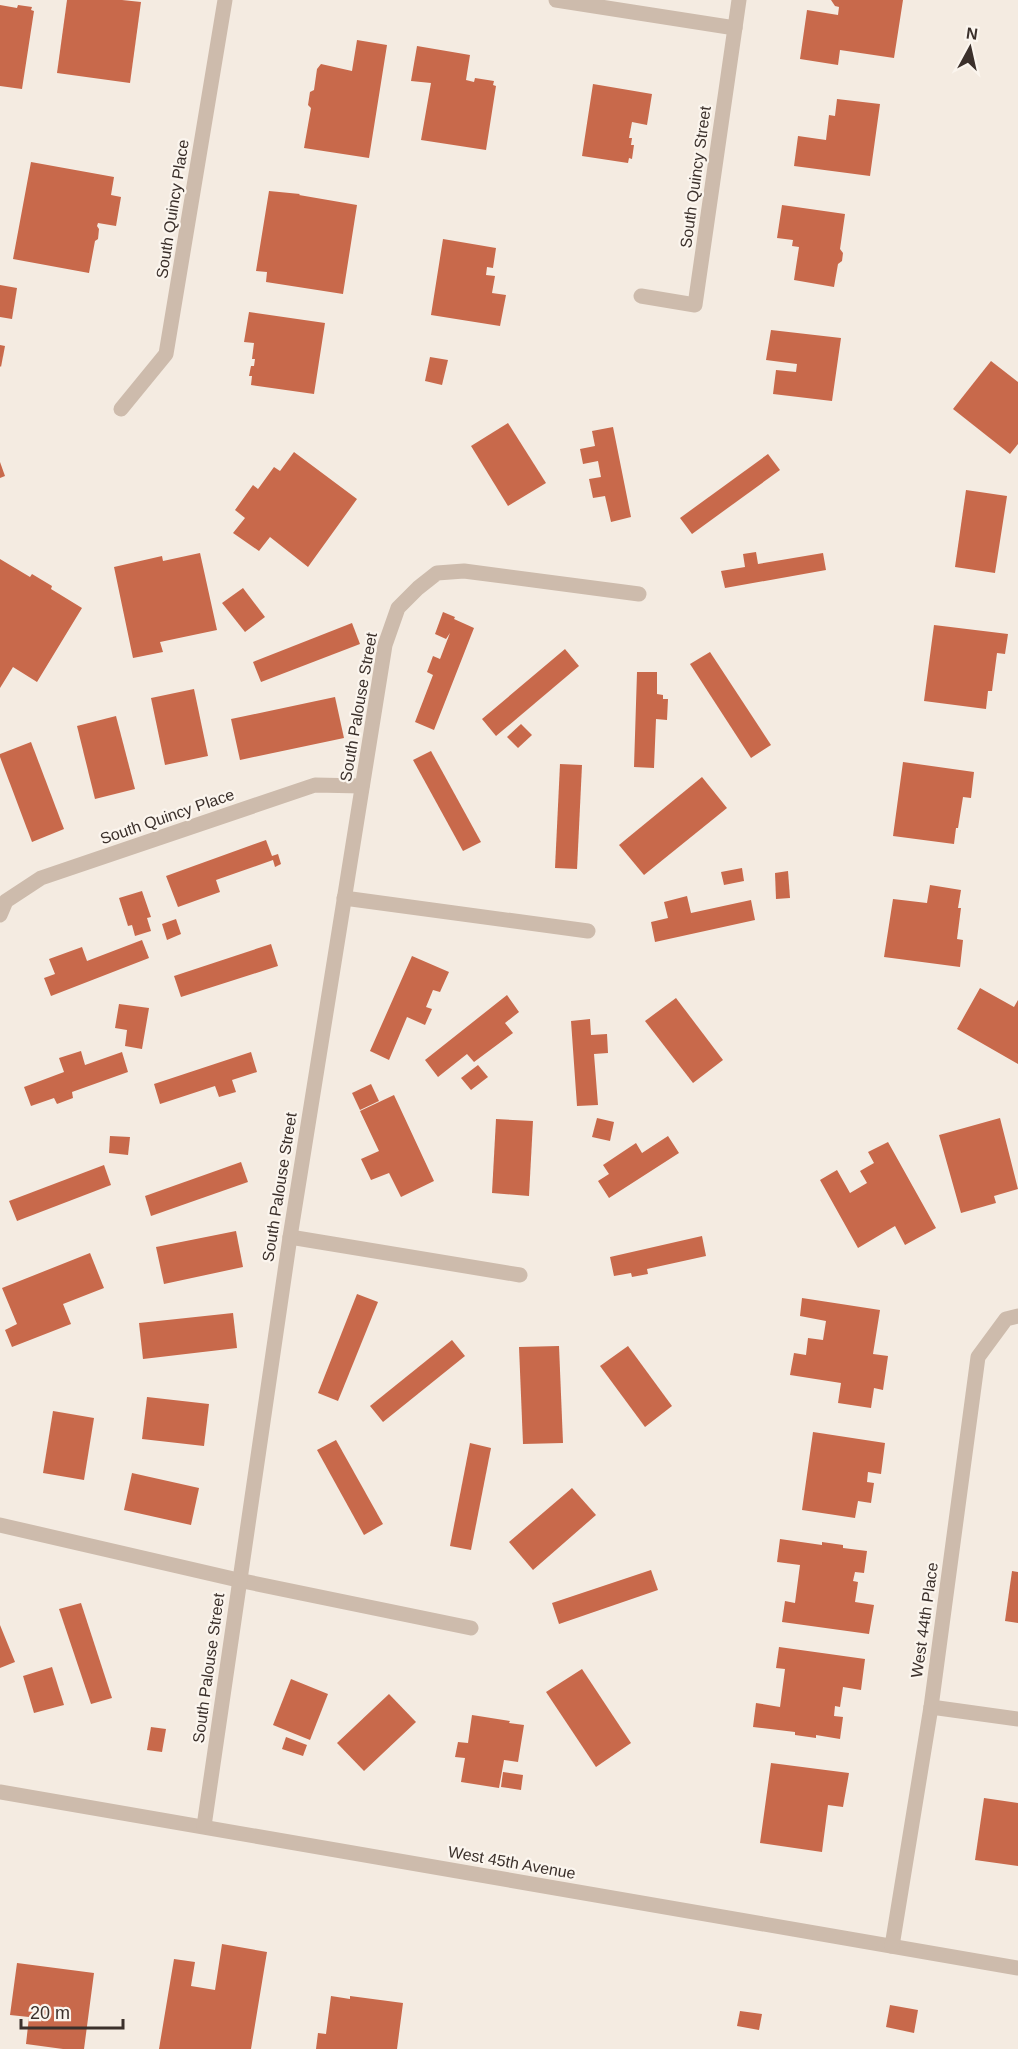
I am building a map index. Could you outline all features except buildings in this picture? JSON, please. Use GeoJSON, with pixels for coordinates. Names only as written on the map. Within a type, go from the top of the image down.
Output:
{"type":"FeatureCollection","features":[{"type":"Feature","properties":{"kind":"street","name":"South Quincy Place"},"geometry":{"type":"LineString","coordinates":[[122,409],[166,354],[225,0]]}},
{"type":"Feature","properties":{"kind":"street"},"geometry":{"type":"LineString","coordinates":[[556,0],[735,28]]}},
{"type":"Feature","properties":{"kind":"street","name":"South Quincy Street"},"geometry":{"type":"LineString","coordinates":[[641,296],[695,305],[739,0]]}},
{"type":"Feature","properties":{"kind":"street","name":"South Palouse Street"},"geometry":{"type":"LineString","coordinates":[[204,1826],[238,1580],[290,1237],[385,645],[398,608],[436,573],[464,572],[639,594]]}},
{"type":"Feature","properties":{"kind":"street","name":"South Quincy Place"},"geometry":{"type":"LineString","coordinates":[[0,915],[6,901],[41,878],[315,784],[362,786]]}},
{"type":"Feature","properties":{"kind":"street"},"geometry":{"type":"LineString","coordinates":[[344,898],[588,931]]}},
{"type":"Feature","properties":{"kind":"street"},"geometry":{"type":"LineString","coordinates":[[290,1237],[520,1275]]}},
{"type":"Feature","properties":{"kind":"street","name":"West 44th Place"},"geometry":{"type":"LineString","coordinates":[[892,1946],[931,1707],[978,1357],[1006,1319],[1018,1316]]}},
{"type":"Feature","properties":{"kind":"street"},"geometry":{"type":"LineString","coordinates":[[0,1525],[238,1580],[471,1628]]}},
{"type":"Feature","properties":{"kind":"street"},"geometry":{"type":"LineString","coordinates":[[931,1707],[1018,1719]]}},
{"type":"Feature","properties":{"kind":"street","name":"West 45th Avenue"},"geometry":{"type":"LineString","coordinates":[[0,1792],[1018,1968]]}}]}
